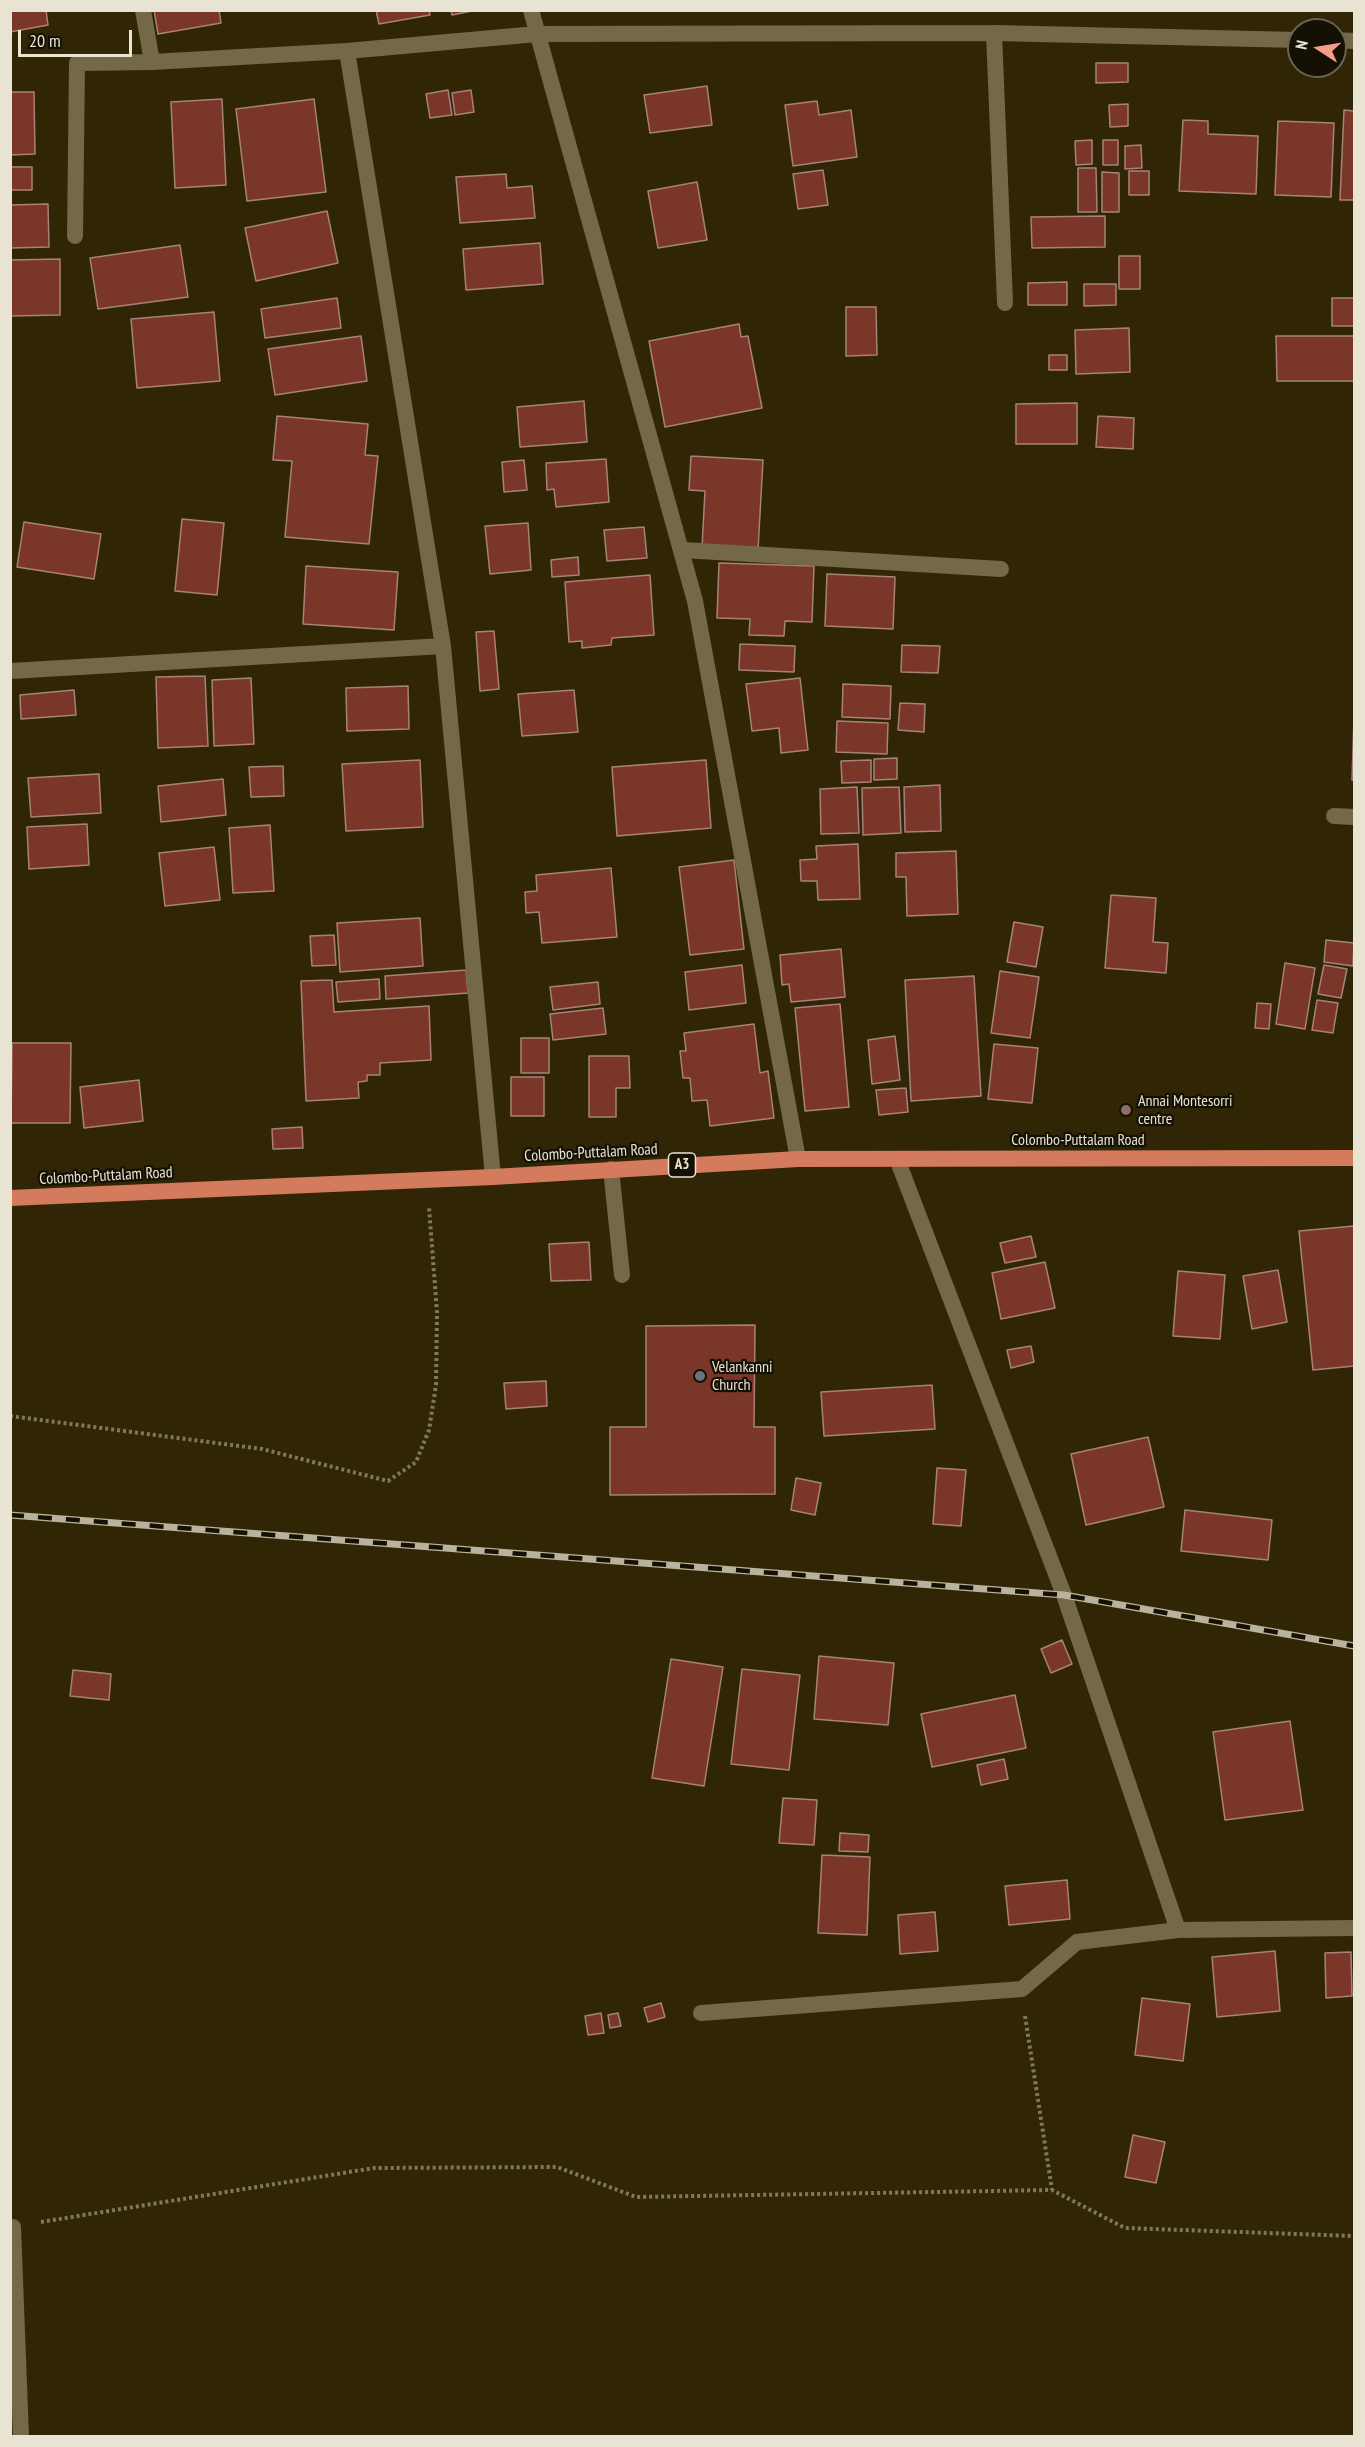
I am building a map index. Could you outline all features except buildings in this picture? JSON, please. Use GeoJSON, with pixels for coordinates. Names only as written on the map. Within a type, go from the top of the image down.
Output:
{"type":"FeatureCollection","features":[{"type":"Feature","properties":{"kind":"highway","name":"Colombo-Puttalam Road"},"geometry":{"type":"LineString","coordinates":[[10,1198],[493,1177],[798,1159],[1354,1158]]}},
{"type":"Feature","properties":{"kind":"street"},"geometry":{"type":"LineString","coordinates":[[143,10],[152,62]]}},
{"type":"Feature","properties":{"kind":"street"},"geometry":{"type":"LineString","coordinates":[[531,10],[683,550],[695,601],[798,1159]]}},
{"type":"Feature","properties":{"kind":"street"},"geometry":{"type":"LineString","coordinates":[[75,236],[77,63],[152,62],[346,51],[537,34],[994,33],[1287,40]]}},
{"type":"Feature","properties":{"kind":"street"},"geometry":{"type":"LineString","coordinates":[[994,33],[1005,303]]}},
{"type":"Feature","properties":{"kind":"street"},"geometry":{"type":"LineString","coordinates":[[346,51],[442,646],[493,1177]]}},
{"type":"Feature","properties":{"kind":"street"},"geometry":{"type":"LineString","coordinates":[[683,550],[1001,569]]}},
{"type":"Feature","properties":{"kind":"street"},"geometry":{"type":"LineString","coordinates":[[10,671],[442,646]]}},
{"type":"Feature","properties":{"kind":"street"},"geometry":{"type":"LineString","coordinates":[[1334,816],[1354,817]]}},
{"type":"Feature","properties":{"kind":"street"},"geometry":{"type":"LineString","coordinates":[[897,1159],[1064,1595],[1178,1930]]}},
{"type":"Feature","properties":{"kind":"street"},"geometry":{"type":"LineString","coordinates":[[611,1169],[622,1275]]}},
{"type":"Feature","properties":{"kind":"street"},"geometry":{"type":"LineString","coordinates":[[701,2013],[1022,1989],[1077,1942],[1178,1930],[1354,1928]]}},
{"type":"Feature","properties":{"kind":"street"},"geometry":{"type":"LineString","coordinates":[[12,2227],[21,2436]]}},
{"type":"Feature","properties":{"kind":"path"},"geometry":{"type":"LineString","coordinates":[[10,1416],[262,1449],[388,1481],[416,1462],[429,1430],[436,1385],[437,1312],[427,1180]]}},
{"type":"Feature","properties":{"kind":"path"},"geometry":{"type":"LineString","coordinates":[[1022,1989],[1052,2190]]}},
{"type":"Feature","properties":{"kind":"path"},"geometry":{"type":"LineString","coordinates":[[12,2227],[374,2168],[557,2167],[636,2198],[1052,2190],[1125,2228],[1354,2236]]}},
{"type":"Feature","properties":{"kind":"railway"},"geometry":{"type":"LineString","coordinates":[[10,1515],[1064,1595],[1354,1646]]}},
{"type":"Feature","properties":{"kind":"place","name":"Annai Montesorri centre"},"geometry":{"type":"Point","coordinates":[1126,1110]}},
{"type":"Feature","properties":{"kind":"place","name":"Velankanni Church"},"geometry":{"type":"Point","coordinates":[700,1376]}}]}
